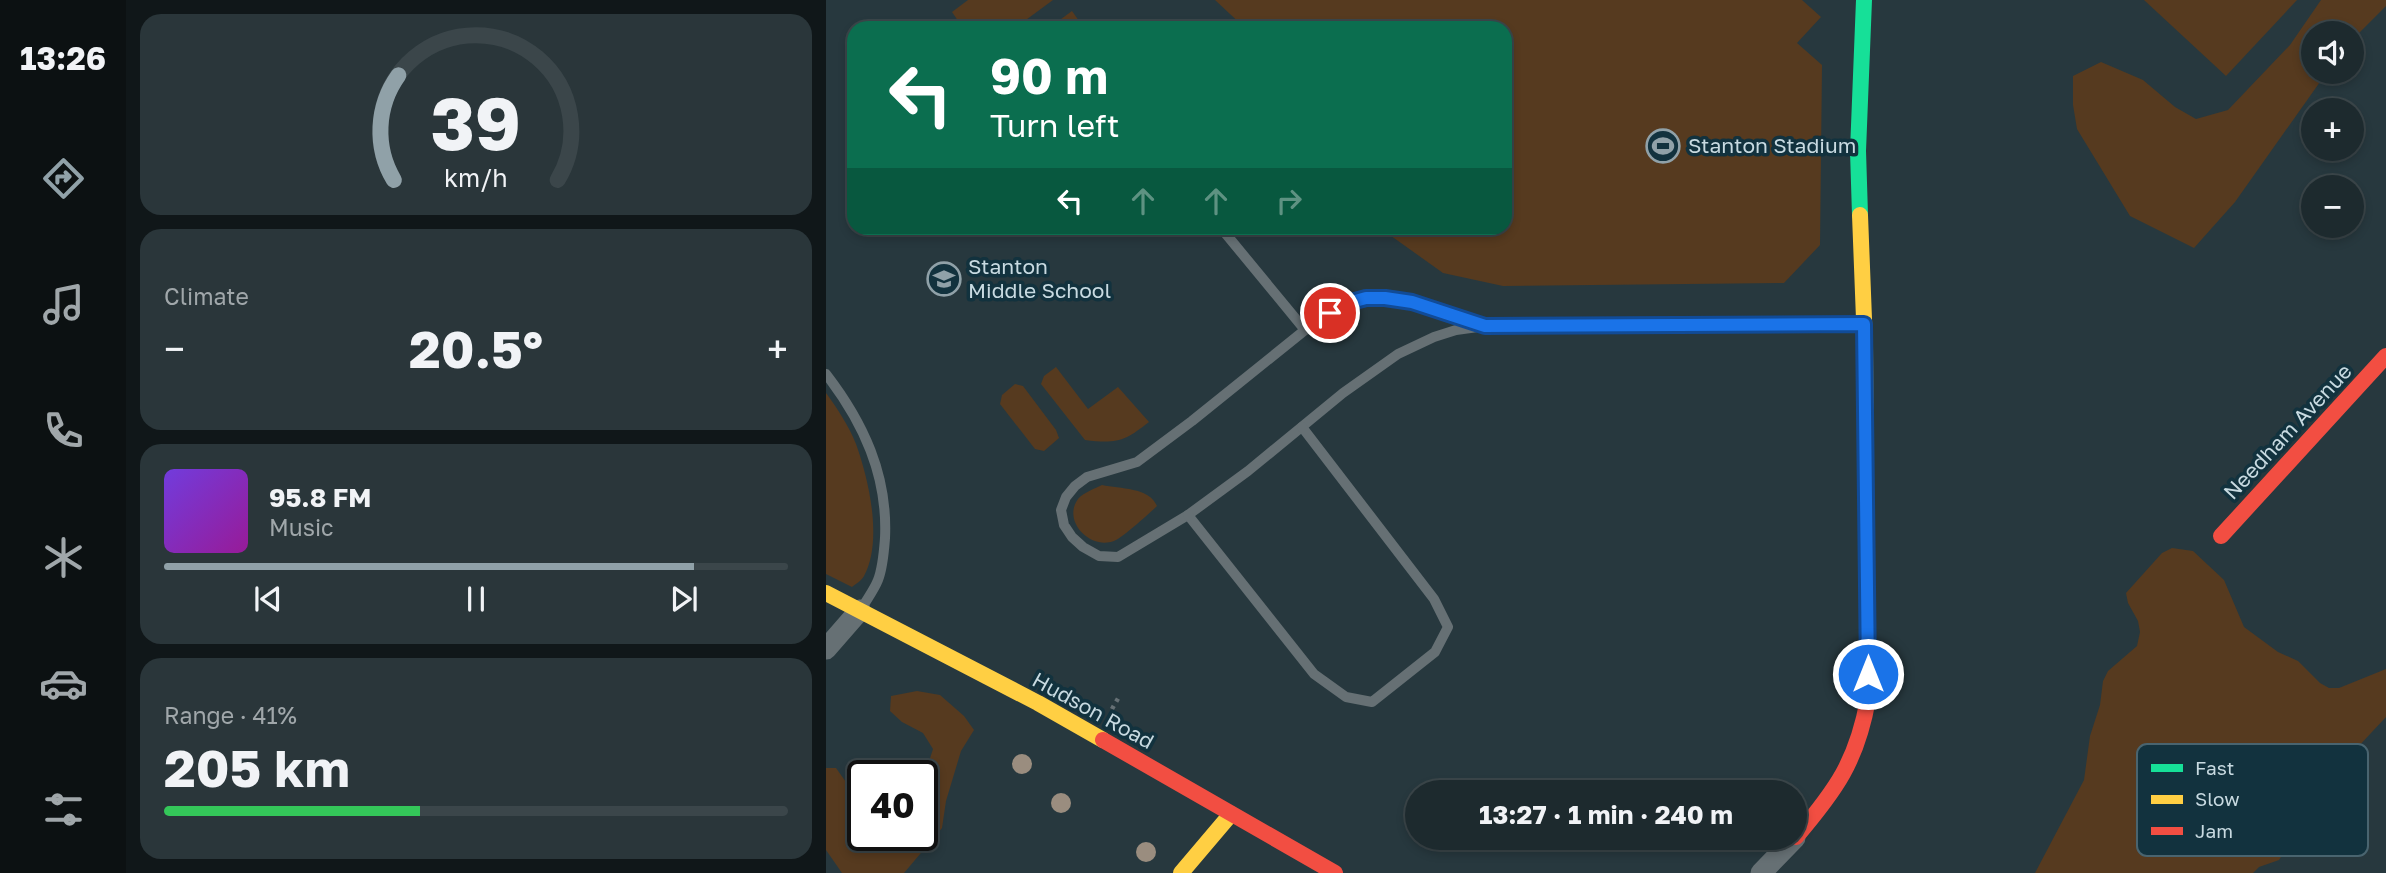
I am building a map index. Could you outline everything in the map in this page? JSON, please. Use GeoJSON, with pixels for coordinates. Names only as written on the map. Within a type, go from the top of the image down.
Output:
{"type":"FeatureCollection","features":[{"type":"Feature","properties":{"kind":"street"},"geometry":{"type":"LineString","coordinates":[[1807,824],[1832,795],[1854,757],[1864,725],[1868,699],[1864,324],[1858,151],[1864,0]]}},
{"type":"Feature","properties":{"kind":"street","name":"Needham Avenue"},"geometry":{"type":"LineString","coordinates":[[2221,536],[2386,356]]}},
{"type":"Feature","properties":{"kind":"street","name":"Hudson Road"},"geometry":{"type":"LineString","coordinates":[[826,593],[1038,703],[1335,873]]}},
{"type":"Feature","properties":{"kind":"street"},"geometry":{"type":"LineString","coordinates":[[826,649],[860,610]]}},
{"type":"Feature","properties":{"kind":"street"},"geometry":{"type":"LineString","coordinates":[[1181,873],[1231,814]]}},
{"type":"Feature","properties":{"kind":"street"},"geometry":{"type":"LineString","coordinates":[[1762,873],[1784,850]]}},
{"type":"Feature","properties":{"kind":"lane"},"geometry":{"type":"LineString","coordinates":[[1227,235],[1305,330]]}},
{"type":"Feature","properties":{"kind":"lane"},"geometry":{"type":"LineString","coordinates":[[1485,326],[1412,302],[1366,298],[1344,304],[1305,330],[1145,457],[1137,462],[1087,477],[1075,486],[1061,510],[1064,525],[1083,547],[1099,556],[1118,557],[1188,515],[1248,471],[1343,393],[1398,354],[1434,337],[1455,331],[1485,326],[1864,324]]}},
{"type":"Feature","properties":{"kind":"lane"},"geometry":{"type":"LineString","coordinates":[[826,374],[844,398],[870,448],[881,484],[886,516],[884,555],[878,580],[860,610]]}},
{"type":"Feature","properties":{"kind":"lane"},"geometry":{"type":"LineString","coordinates":[[1188,515],[1314,674],[1346,697],[1372,702],[1435,652],[1448,627],[1434,599],[1302,427]]}},
{"type":"Feature","properties":{"kind":"path"},"geometry":{"type":"LineString","coordinates":[[1112,709],[1120,695]]}},
{"type":"Feature","properties":{"kind":"shaded area"},"geometry":{"type":"Polygon","coordinates":[[[968,0],[1053,0],[1024,21],[958,21],[952,12],[968,0]]]}},
{"type":"Feature","properties":{"kind":"shaded area","name":"Stanton Stadium"},"geometry":{"type":"Polygon","coordinates":[[[1215,0],[1802,0],[1821,17],[1797,43],[1822,65],[1820,245],[1784,283],[1503,286],[1443,273],[1390,235],[1512,235],[1512,21],[1238,21],[1215,0]]]}},
{"type":"Feature","properties":{"kind":"shaded area"},"geometry":{"type":"Polygon","coordinates":[[[2144,0],[2297,0],[2226,76],[2144,0]]]}},
{"type":"Feature","properties":{"kind":"shaded area"},"geometry":{"type":"Polygon","coordinates":[[[2321,0],[2386,0],[2386,6],[2364,28],[2364,21],[2307,21],[2321,0]]]}},
{"type":"Feature","properties":{"kind":"shaded area"},"geometry":{"type":"Polygon","coordinates":[[[1072,11],[1079,21],[1058,21],[1072,11]]]}},
{"type":"Feature","properties":{"kind":"shaded area"},"geometry":{"type":"Polygon","coordinates":[[[2301,29],[2301,84],[2319,84],[2309,98],[2301,98],[2301,109],[2235,202],[2194,248],[2130,216],[2077,129],[2073,105],[2073,76],[2101,62],[2143,80],[2175,107],[2196,119],[2228,110],[2290,45],[2301,29]]]}},
{"type":"Feature","properties":{"kind":"shaded area"},"geometry":{"type":"Polygon","coordinates":[[[1056,367],[1088,409],[1118,387],[1149,422],[1120,440],[1085,440],[1041,384],[1044,376],[1056,367]]]}},
{"type":"Feature","properties":{"kind":"shaded area"},"geometry":{"type":"Polygon","coordinates":[[[1015,384],[1023,386],[1056,430],[1059,438],[1044,451],[1035,449],[1000,404],[1002,395],[1015,384]]]}},
{"type":"Feature","properties":{"kind":"shaded area"},"geometry":{"type":"Polygon","coordinates":[[[826,393],[856,444],[872,510],[873,546],[870,562],[863,577],[852,587],[826,574],[826,393]]]}},
{"type":"Feature","properties":{"kind":"shaded area"},"geometry":{"type":"Polygon","coordinates":[[[1102,485],[1141,492],[1148,495],[1157,506],[1118,539],[1105,543],[1096,541],[1081,532],[1076,524],[1074,507],[1080,497],[1102,485]]]}},
{"type":"Feature","properties":{"kind":"shaded area"},"geometry":{"type":"Polygon","coordinates":[[[2172,548],[2193,551],[2224,580],[2244,627],[2278,652],[2298,661],[2320,683],[2329,688],[2339,688],[2386,669],[2386,717],[2361,744],[2137,744],[2137,856],[2282,856],[2279,860],[2259,867],[2253,873],[2035,873],[2084,780],[2090,736],[2100,705],[2103,681],[2108,671],[2137,646],[2140,632],[2138,621],[2128,603],[2126,593],[2162,553],[2172,548]]]}},
{"type":"Feature","properties":{"kind":"shaded area"},"geometry":{"type":"Polygon","coordinates":[[[917,691],[940,695],[964,716],[974,730],[961,751],[946,801],[942,828],[938,833],[938,760],[929,760],[933,749],[923,733],[902,722],[890,711],[891,696],[917,691]]]}},
{"type":"Feature","properties":{"kind":"shaded area"},"geometry":{"type":"Polygon","coordinates":[[[826,768],[836,768],[847,783],[847,851],[923,851],[904,873],[842,873],[826,850],[826,768]]]}},
{"type":"Feature","properties":{"kind":"traffic: fast"},"geometry":{"type":"LineString","coordinates":[[1860,215],[1858,151],[1864,0]]}},
{"type":"Feature","properties":{"kind":"traffic: slow"},"geometry":{"type":"LineString","coordinates":[[1860,215],[1866,480]]}},
{"type":"Feature","properties":{"kind":"traffic: slow"},"geometry":{"type":"LineString","coordinates":[[826,593],[1038,703],[1103,740]]}},
{"type":"Feature","properties":{"kind":"traffic: slow"},"geometry":{"type":"LineString","coordinates":[[1181,873],[1231,814]]}},
{"type":"Feature","properties":{"kind":"traffic: jam"},"geometry":{"type":"LineString","coordinates":[[2221,536],[2386,356]]}},
{"type":"Feature","properties":{"kind":"traffic: jam"},"geometry":{"type":"LineString","coordinates":[[1807,824],[1823,804],[1851,758],[1868,699],[1866,480]]}},
{"type":"Feature","properties":{"kind":"traffic: jam"},"geometry":{"type":"LineString","coordinates":[[1103,740],[1335,873]]}},
{"type":"Feature","properties":{"kind":"place","name":"Stanton Stadium"},"geometry":{"type":"Point","coordinates":[1663,146]}},
{"type":"Feature","properties":{"kind":"place","name":"Stanton Middle School"},"geometry":{"type":"Point","coordinates":[944,279]}},
{"type":"Feature","properties":{"kind":"route"},"geometry":{"type":"LineString","coordinates":[[1330,313],[1344,304],[1366,298],[1385,298],[1412,302],[1485,326],[1864,324],[1868,674]]}}]}
